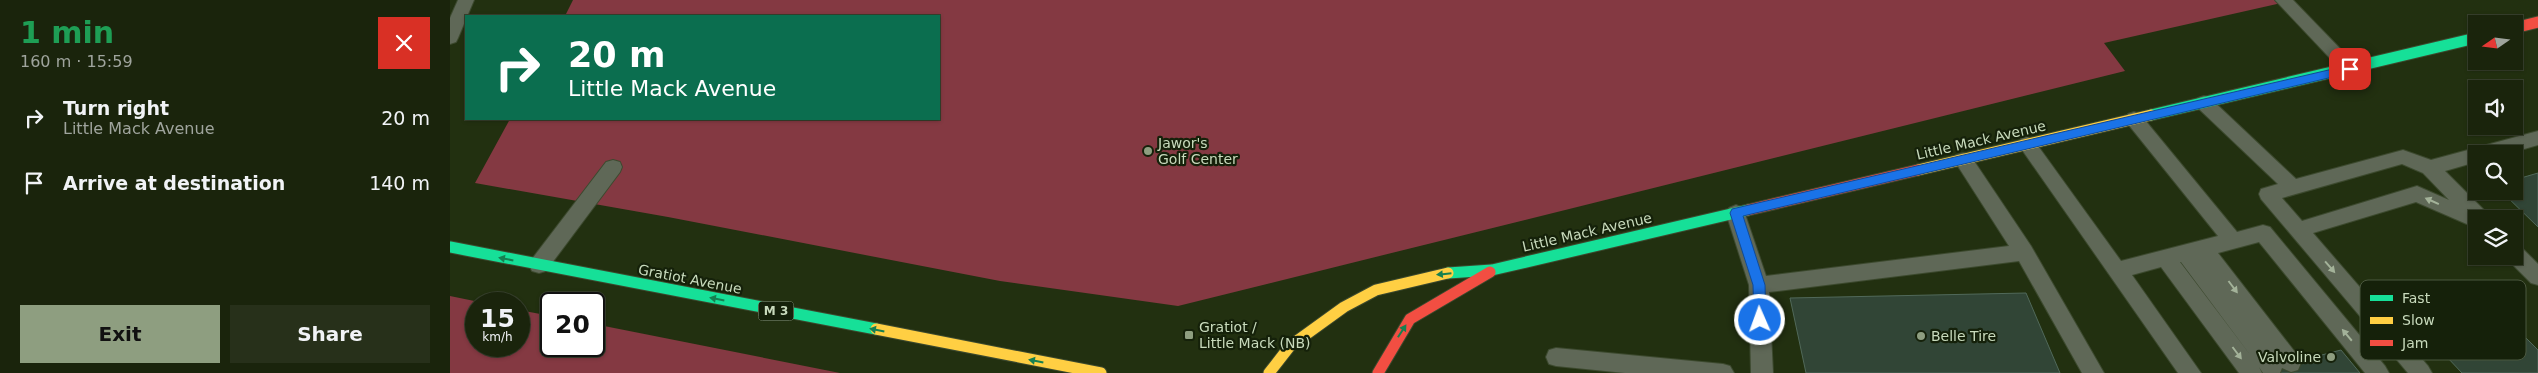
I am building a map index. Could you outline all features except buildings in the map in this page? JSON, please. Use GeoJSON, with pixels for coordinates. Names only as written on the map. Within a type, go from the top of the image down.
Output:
{"type":"FeatureCollection","features":[{"type":"Feature","properties":{"kind":"main road"},"geometry":{"type":"LineString","coordinates":[[2523,26],[2538,22]]}},
{"type":"Feature","properties":{"kind":"main road","name":"Little Mack Avenue"},"geometry":{"type":"LineString","coordinates":[[1269,373],[1290,346],[1344,307],[1376,290],[1439,274],[1492,270],[2468,40]]}},
{"type":"Feature","properties":{"kind":"main road","name":"Gratiot Avenue"},"geometry":{"type":"LineString","coordinates":[[450,247],[1101,373]]}},
{"type":"Feature","properties":{"kind":"main road","name":"Little Mack Avenue"},"geometry":{"type":"LineString","coordinates":[[1378,373],[1379,368],[1410,319],[1442,302],[1492,270]]}},
{"type":"Feature","properties":{"kind":"lane"},"geometry":{"type":"LineString","coordinates":[[450,38],[466,0]]}},
{"type":"Feature","properties":{"kind":"lane"},"geometry":{"type":"LineString","coordinates":[[2283,0],[2350,69]]}},
{"type":"Feature","properties":{"kind":"lane"},"geometry":{"type":"LineString","coordinates":[[2204,103],[2292,187]]}},
{"type":"Feature","properties":{"kind":"lane"},"geometry":{"type":"LineString","coordinates":[[2134,119],[2233,241]]}},
{"type":"Feature","properties":{"kind":"lane"},"geometry":{"type":"LineString","coordinates":[[2513,145],[2538,138]]}},
{"type":"Feature","properties":{"kind":"lane"},"geometry":{"type":"LineString","coordinates":[[2028,144],[2190,373]]}},
{"type":"Feature","properties":{"kind":"lane"},"geometry":{"type":"LineString","coordinates":[[2430,168],[2468,157]]}},
{"type":"Feature","properties":{"kind":"lane"},"geometry":{"type":"LineString","coordinates":[[2360,302],[2268,194],[2403,158],[2430,168],[2471,210]]}},
{"type":"Feature","properties":{"kind":"lane"},"geometry":{"type":"LineString","coordinates":[[1963,160],[2024,252],[2093,373]]}},
{"type":"Feature","properties":{"kind":"lane"},"geometry":{"type":"LineString","coordinates":[[539,265],[613,167]]}},
{"type":"Feature","properties":{"kind":"lane"},"geometry":{"type":"LineString","coordinates":[[2298,230],[2417,194],[2468,216]]}},
{"type":"Feature","properties":{"kind":"lane"},"geometry":{"type":"LineString","coordinates":[[1736,213],[1759,285],[1762,373]]}},
{"type":"Feature","properties":{"kind":"lane"},"geometry":{"type":"LineString","coordinates":[[2117,270],[2263,233],[2360,351]]}},
{"type":"Feature","properties":{"kind":"lane"},"geometry":{"type":"LineString","coordinates":[[2194,250],[2282,366]]}},
{"type":"Feature","properties":{"kind":"lane"},"geometry":{"type":"LineString","coordinates":[[1759,285],[2024,252]]}},
{"type":"Feature","properties":{"kind":"lane"},"geometry":{"type":"LineString","coordinates":[[2165,258],[2251,373]]}},
{"type":"Feature","properties":{"kind":"lane"},"geometry":{"type":"LineString","coordinates":[[2523,262],[2538,277]]}},
{"type":"Feature","properties":{"kind":"lane"},"geometry":{"type":"LineString","coordinates":[[1556,356],[1723,373]]}},
{"type":"Feature","properties":{"kind":"lane"},"geometry":{"type":"LineString","coordinates":[[2367,360],[2378,373]]}},
{"type":"Feature","properties":{"kind":"lane"},"geometry":{"type":"LineString","coordinates":[[2410,360],[2421,373]]}},
{"type":"Feature","properties":{"kind":"shaded area","name":"Jawor's Golf Center"},"geometry":{"type":"Polygon","coordinates":[[[573,0],[2295,0],[2104,43],[2125,71],[1178,306],[1000,281],[668,217],[475,183],[509,120],[940,120],[940,15],[566,15],[573,0]]]}},
{"type":"Feature","properties":{"kind":"shaded area"},"geometry":{"type":"Polygon","coordinates":[[[450,296],[465,299],[465,357],[530,357],[530,312],[540,314],[540,357],[605,357],[605,326],[840,373],[450,373],[450,296]]]}},
{"type":"Feature","properties":{"kind":"traffic: fast"},"geometry":{"type":"LineString","coordinates":[[2151,115],[2468,40]]}},
{"type":"Feature","properties":{"kind":"traffic: fast"},"geometry":{"type":"LineString","coordinates":[[1448,273],[1492,270],[1748,210]]}},
{"type":"Feature","properties":{"kind":"traffic: fast"},"geometry":{"type":"LineString","coordinates":[[450,247],[876,329]]}},
{"type":"Feature","properties":{"kind":"traffic: slow"},"geometry":{"type":"LineString","coordinates":[[1918,170],[2151,115]]}},
{"type":"Feature","properties":{"kind":"traffic: slow"},"geometry":{"type":"LineString","coordinates":[[1269,373],[1290,346],[1344,307],[1376,290],[1448,273]]}},
{"type":"Feature","properties":{"kind":"traffic: slow"},"geometry":{"type":"LineString","coordinates":[[876,329],[1101,373]]}},
{"type":"Feature","properties":{"kind":"traffic: jam"},"geometry":{"type":"LineString","coordinates":[[2523,26],[2538,22]]}},
{"type":"Feature","properties":{"kind":"traffic: jam"},"geometry":{"type":"LineString","coordinates":[[1748,210],[1918,170]]}},
{"type":"Feature","properties":{"kind":"traffic: jam"},"geometry":{"type":"LineString","coordinates":[[1378,373],[1410,319],[1490,272]]}},
{"type":"Feature","properties":{"kind":"place","name":"Jawor's Golf Center"},"geometry":{"type":"Point","coordinates":[1148,151]}},
{"type":"Feature","properties":{"kind":"place","name":"Gratiot / Little Mack (NB)"},"geometry":{"type":"Point","coordinates":[1189,335]}},
{"type":"Feature","properties":{"kind":"place","name":"Belle Tire"},"geometry":{"type":"Point","coordinates":[1921,336]}},
{"type":"Feature","properties":{"kind":"place","name":"Valvoline"},"geometry":{"type":"Point","coordinates":[2331,357]}},
{"type":"Feature","properties":{"kind":"route"},"geometry":{"type":"LineString","coordinates":[[1760,320],[1759,285],[1736,213],[2350,69]]}}]}
